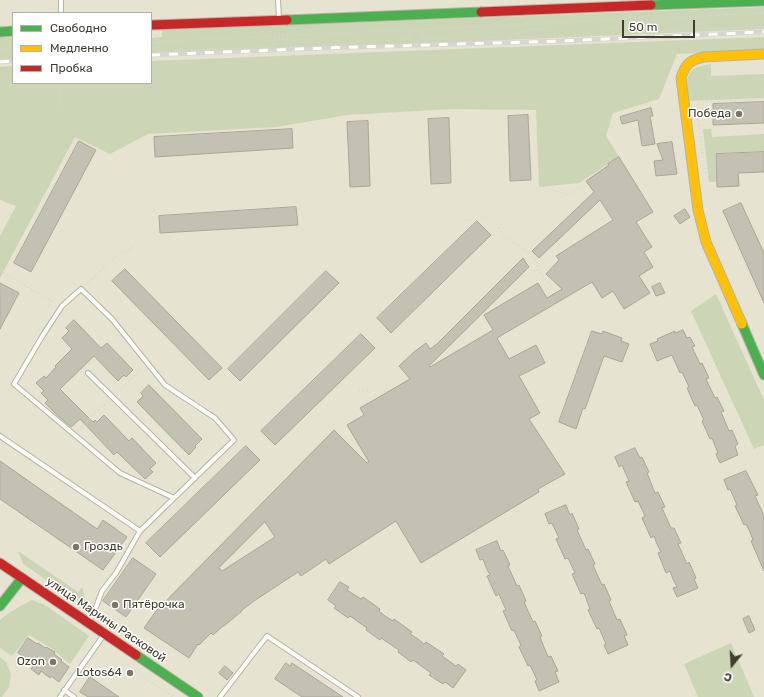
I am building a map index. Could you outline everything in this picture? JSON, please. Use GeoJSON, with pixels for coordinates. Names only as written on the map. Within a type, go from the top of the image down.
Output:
{"type":"FeatureCollection","features":[{"type":"Feature","properties":{"kind":"street"},"geometry":{"type":"LineString","coordinates":[[152,25],[764,1]]}},
{"type":"Feature","properties":{"kind":"street"},"geometry":{"type":"LineString","coordinates":[[0,32],[12,31]]}},
{"type":"Feature","properties":{"kind":"street"},"geometry":{"type":"LineString","coordinates":[[764,54],[704,57],[695,59],[684,69],[680,78],[698,210],[706,242],[764,376]]}},
{"type":"Feature","properties":{"kind":"street","name":"улица Марины Расковой"},"geometry":{"type":"LineString","coordinates":[[2,568],[22,578],[198,697]]}},
{"type":"Feature","properties":{"kind":"street"},"geometry":{"type":"LineString","coordinates":[[0,606],[22,578]]}},
{"type":"Feature","properties":{"kind":"lane"},"geometry":{"type":"LineString","coordinates":[[61,0],[61,12]]}},
{"type":"Feature","properties":{"kind":"lane"},"geometry":{"type":"LineString","coordinates":[[278,0],[279,19]]}},
{"type":"Feature","properties":{"kind":"lane"},"geometry":{"type":"LineString","coordinates":[[87,622],[93,615],[102,591],[116,573],[140,531],[234,440],[215,418],[165,385],[112,319],[81,289],[62,306],[14,384],[120,473],[174,498]]}},
{"type":"Feature","properties":{"kind":"lane"},"geometry":{"type":"LineString","coordinates":[[88,373],[195,478]]}},
{"type":"Feature","properties":{"kind":"lane"},"geometry":{"type":"LineString","coordinates":[[0,436],[140,531]]}},
{"type":"Feature","properties":{"kind":"lane"},"geometry":{"type":"LineString","coordinates":[[60,697],[105,634]]}},
{"type":"Feature","properties":{"kind":"lane"},"geometry":{"type":"LineString","coordinates":[[220,697],[267,636],[358,697]]}},
{"type":"Feature","properties":{"kind":"lane"},"geometry":{"type":"LineString","coordinates":[[64,690],[74,697]]}},
{"type":"Feature","properties":{"kind":"path"},"geometry":{"type":"LineString","coordinates":[[152,42],[764,13]]}},
{"type":"Feature","properties":{"kind":"path"},"geometry":{"type":"LineString","coordinates":[[152,51],[273,47],[273,39],[287,39],[287,46],[410,39],[409,31],[422,31],[423,39],[510,37],[535,29],[547,28],[549,36],[601,34],[609,27],[616,28],[623,33],[690,30],[691,24],[705,23],[705,29],[764,27]]}},
{"type":"Feature","properties":{"kind":"path"},"geometry":{"type":"LineString","coordinates":[[157,41],[158,51]]}},
{"type":"Feature","properties":{"kind":"path"},"geometry":{"type":"LineString","coordinates":[[0,49],[12,48]]}},
{"type":"Feature","properties":{"kind":"path"},"geometry":{"type":"LineString","coordinates":[[59,84],[62,114]]}},
{"type":"Feature","properties":{"kind":"path"},"geometry":{"type":"LineString","coordinates":[[705,177],[697,102],[757,100],[764,93]]}},
{"type":"Feature","properties":{"kind":"path"},"geometry":{"type":"LineString","coordinates":[[552,189],[569,195],[579,187],[586,187]]}},
{"type":"Feature","properties":{"kind":"path"},"geometry":{"type":"LineString","coordinates":[[461,221],[488,217]]}},
{"type":"Feature","properties":{"kind":"path"},"geometry":{"type":"LineString","coordinates":[[499,228],[504,236],[520,246],[537,261],[537,269],[552,288]]}},
{"type":"Feature","properties":{"kind":"path"},"geometry":{"type":"LineString","coordinates":[[81,289],[118,254],[138,245]]}},
{"type":"Feature","properties":{"kind":"path"},"geometry":{"type":"LineString","coordinates":[[0,271],[62,306]]}},
{"type":"Feature","properties":{"kind":"path"},"geometry":{"type":"LineString","coordinates":[[359,390],[370,390],[377,396],[385,391],[388,386]]}},
{"type":"Feature","properties":{"kind":"path"},"geometry":{"type":"LineString","coordinates":[[122,662],[173,697]]}},
{"type":"Feature","properties":{"kind":"green space"},"geometry":{"type":"Polygon","coordinates":[[[764,7],[764,29],[152,55],[152,38],[162,37],[162,30],[764,7]]]}},
{"type":"Feature","properties":{"kind":"green space"},"geometry":{"type":"Polygon","coordinates":[[[12,36],[12,61],[0,61],[0,37],[12,36]]]}},
{"type":"Feature","properties":{"kind":"green space"},"geometry":{"type":"Polygon","coordinates":[[[764,37],[764,50],[677,54],[659,99],[613,113],[606,136],[619,157],[579,183],[539,187],[536,110],[452,109],[347,115],[276,127],[148,134],[110,154],[75,137],[0,278],[0,236],[16,206],[0,200],[0,67],[12,66],[12,84],[152,84],[152,61],[764,37]]]}},
{"type":"Feature","properties":{"kind":"green space"},"geometry":{"type":"Polygon","coordinates":[[[711,64],[711,76],[764,74],[764,98],[688,101],[687,83],[689,74],[695,68],[711,64]]]}},
{"type":"Feature","properties":{"kind":"green space"},"geometry":{"type":"Polygon","coordinates":[[[703,129],[711,129],[712,137],[764,134],[764,151],[715,153],[716,182],[709,182],[703,129]]]}},
{"type":"Feature","properties":{"kind":"green space"},"geometry":{"type":"Polygon","coordinates":[[[716,294],[764,400],[764,445],[754,449],[691,311],[716,294]]]}},
{"type":"Feature","properties":{"kind":"green space"},"geometry":{"type":"Polygon","coordinates":[[[18,551],[78,592],[82,587],[87,608],[23,564],[18,551]]]}},
{"type":"Feature","properties":{"kind":"green space"},"geometry":{"type":"Polygon","coordinates":[[[32,600],[45,605],[89,636],[70,664],[51,648],[29,635],[12,656],[0,648],[0,620],[12,611],[32,600]]]}},
{"type":"Feature","properties":{"kind":"green space"},"geometry":{"type":"Polygon","coordinates":[[[731,643],[754,697],[698,697],[684,664],[731,643]]]}},
{"type":"Feature","properties":{"kind":"green space"},"geometry":{"type":"Polygon","coordinates":[[[0,657],[6,662],[11,674],[9,687],[2,697],[0,697],[0,657]]]}},
{"type":"Feature","properties":{"kind":"building","name":"Победа"},"geometry":{"type":"Polygon","coordinates":[[[764,102],[764,123],[713,125],[713,104],[764,102]]]}},
{"type":"Feature","properties":{"kind":"building"},"geometry":{"type":"Polygon","coordinates":[[[651,108],[653,116],[650,116],[655,144],[642,146],[638,120],[622,124],[620,117],[651,108]]]}},
{"type":"Feature","properties":{"kind":"building"},"geometry":{"type":"Polygon","coordinates":[[[528,115],[531,180],[510,181],[508,116],[528,115]]]}},
{"type":"Feature","properties":{"kind":"building"},"geometry":{"type":"Polygon","coordinates":[[[449,118],[451,183],[431,184],[428,119],[449,118]]]}},
{"type":"Feature","properties":{"kind":"building"},"geometry":{"type":"Polygon","coordinates":[[[368,121],[370,186],[350,187],[347,122],[368,121]]]}},
{"type":"Feature","properties":{"kind":"building"},"geometry":{"type":"Polygon","coordinates":[[[292,129],[293,148],[155,157],[154,137],[292,129]]]}},
{"type":"Feature","properties":{"kind":"building"},"geometry":{"type":"Polygon","coordinates":[[[79,141],[96,150],[31,272],[14,263],[79,141]]]}},
{"type":"Feature","properties":{"kind":"building"},"geometry":{"type":"Polygon","coordinates":[[[672,142],[677,174],[656,176],[654,161],[663,160],[657,144],[672,142]]]}},
{"type":"Feature","properties":{"kind":"building"},"geometry":{"type":"Polygon","coordinates":[[[764,152],[764,172],[738,173],[739,186],[717,187],[716,154],[764,152]]]}},
{"type":"Feature","properties":{"kind":"building"},"geometry":{"type":"Polygon","coordinates":[[[619,157],[653,212],[636,222],[652,247],[644,252],[653,267],[639,276],[650,293],[624,309],[613,291],[602,298],[592,282],[497,338],[509,359],[536,345],[545,363],[519,376],[540,413],[529,419],[565,474],[538,489],[539,492],[421,563],[396,521],[329,564],[326,559],[301,576],[298,572],[254,601],[213,635],[211,633],[199,645],[198,644],[189,658],[144,628],[156,611],[334,430],[367,463],[369,462],[347,425],[364,415],[360,408],[410,379],[399,366],[426,343],[430,349],[437,344],[523,258],[529,267],[429,366],[430,367],[493,330],[484,315],[538,283],[547,298],[562,289],[546,274],[559,260],[556,256],[613,220],[600,200],[539,258],[532,251],[594,192],[586,181],[609,165],[608,164],[619,157]],[[265,522],[219,568],[222,571],[275,537],[265,522]]]}},
{"type":"Feature","properties":{"kind":"building"},"geometry":{"type":"Polygon","coordinates":[[[741,203],[764,253],[764,303],[723,211],[741,203]]]}},
{"type":"Feature","properties":{"kind":"building"},"geometry":{"type":"Polygon","coordinates":[[[296,207],[298,225],[160,233],[159,216],[296,207]]]}},
{"type":"Feature","properties":{"kind":"building"},"geometry":{"type":"Polygon","coordinates":[[[685,209],[690,217],[680,224],[674,216],[685,209]]]}},
{"type":"Feature","properties":{"kind":"building"},"geometry":{"type":"Polygon","coordinates":[[[477,221],[491,235],[391,333],[377,318],[477,221]]]}},
{"type":"Feature","properties":{"kind":"building"},"geometry":{"type":"Polygon","coordinates":[[[125,269],[222,368],[209,380],[112,281],[125,269]]]}},
{"type":"Feature","properties":{"kind":"building"},"geometry":{"type":"Polygon","coordinates":[[[326,271],[339,283],[240,381],[228,369],[326,271]]]}},
{"type":"Feature","properties":{"kind":"building"},"geometry":{"type":"Polygon","coordinates":[[[0,283],[19,293],[0,329],[0,283]]]}},
{"type":"Feature","properties":{"kind":"building"},"geometry":{"type":"Polygon","coordinates":[[[660,283],[665,293],[656,296],[652,287],[660,283]]]}},
{"type":"Feature","properties":{"kind":"building"},"geometry":{"type":"Polygon","coordinates":[[[74,320],[101,348],[107,343],[133,370],[126,377],[124,375],[118,381],[94,356],[60,389],[93,422],[95,420],[97,422],[104,415],[129,441],[132,438],[156,463],[150,469],[153,472],[145,479],[117,452],[114,455],[80,419],[71,427],[57,415],[45,403],[48,400],[41,393],[44,391],[36,383],[44,376],[46,378],[56,367],[55,366],[72,349],[62,338],[69,331],[66,328],[74,320]]]}},
{"type":"Feature","properties":{"kind":"building"},"geometry":{"type":"Polygon","coordinates":[[[683,330],[687,338],[690,337],[695,346],[692,347],[709,378],[706,379],[715,398],[717,397],[724,411],[721,412],[729,431],[732,430],[738,444],[735,446],[738,455],[720,463],[712,438],[710,439],[702,421],[704,420],[697,405],[695,406],[687,388],[689,387],[682,372],[680,373],[672,355],[657,361],[650,344],[658,341],[657,339],[675,331],[675,333],[683,330]]]}},
{"type":"Feature","properties":{"kind":"building"},"geometry":{"type":"Polygon","coordinates":[[[592,331],[602,334],[603,331],[622,338],[621,341],[629,344],[622,362],[604,356],[585,409],[583,408],[576,429],[559,422],[592,331]]]}},
{"type":"Feature","properties":{"kind":"building"},"geometry":{"type":"Polygon","coordinates":[[[361,334],[375,348],[275,445],[261,431],[361,334]]]}},
{"type":"Feature","properties":{"kind":"building"},"geometry":{"type":"Polygon","coordinates":[[[149,385],[202,439],[189,455],[137,402],[143,396],[141,393],[149,385]]]}},
{"type":"Feature","properties":{"kind":"building"},"geometry":{"type":"Polygon","coordinates":[[[246,446],[260,460],[160,557],[146,543],[246,446]]]}},
{"type":"Feature","properties":{"kind":"building"},"geometry":{"type":"Polygon","coordinates":[[[635,448],[640,458],[642,457],[649,472],[647,473],[655,493],[658,492],[665,507],[662,508],[671,528],[674,528],[681,543],[678,544],[687,564],[689,562],[696,578],[694,579],[698,588],[677,597],[673,588],[677,587],[670,571],[666,573],[658,553],[661,552],[654,536],[651,538],[642,518],[645,516],[638,501],[635,502],[626,482],[629,481],[622,465],[619,467],[615,457],[635,448]]]}},
{"type":"Feature","properties":{"kind":"building"},"geometry":{"type":"Polygon","coordinates":[[[0,461],[97,529],[103,520],[127,537],[103,570],[0,499],[0,461]]]}},
{"type":"Feature","properties":{"kind":"building"},"geometry":{"type":"Polygon","coordinates":[[[746,471],[758,495],[755,496],[764,516],[764,571],[751,541],[753,540],[750,532],[746,524],[744,525],[735,506],[737,505],[730,489],[728,490],[724,480],[746,471]]]}},
{"type":"Feature","properties":{"kind":"building"},"geometry":{"type":"Polygon","coordinates":[[[566,505],[570,515],[572,513],[579,529],[577,530],[586,550],[588,549],[595,564],[593,565],[602,585],[604,584],[617,620],[620,619],[627,635],[624,636],[628,645],[608,654],[604,645],[606,644],[599,628],[597,629],[588,610],[590,609],[584,593],[581,594],[572,574],[575,573],[568,558],[565,559],[556,539],[559,538],[552,523],[549,524],[545,514],[566,505]]]}},
{"type":"Feature","properties":{"kind":"building"},"geometry":{"type":"Polygon","coordinates":[[[497,541],[501,551],[503,550],[510,565],[508,566],[517,586],[519,585],[526,601],[524,602],[533,622],[535,621],[542,636],[540,637],[548,657],[551,656],[558,671],[555,672],[559,682],[539,691],[535,681],[537,680],[530,665],[528,666],[519,647],[521,645],[514,630],[512,631],[503,611],[506,610],[499,594],[496,596],[487,576],[490,575],[483,559],[480,560],[476,550],[497,541]]]}},
{"type":"Feature","properties":{"kind":"building"},"geometry":{"type":"Polygon","coordinates":[[[133,558],[156,574],[126,617],[103,601],[133,558]]]}},
{"type":"Feature","properties":{"kind":"building"},"geometry":{"type":"Polygon","coordinates":[[[340,582],[349,587],[347,590],[361,599],[363,597],[380,609],[379,611],[385,616],[393,621],[394,619],[412,632],[410,634],[424,644],[426,642],[444,654],[442,656],[456,666],[458,664],[466,670],[453,688],[445,682],[443,684],[429,675],[431,673],[413,660],[411,662],[398,652],[399,650],[381,638],[380,640],[366,630],[367,628],[350,616],[348,618],[334,608],[336,606],[328,600],[340,582]]]}},
{"type":"Feature","properties":{"kind":"building"},"geometry":{"type":"Polygon","coordinates":[[[749,616],[755,630],[749,633],[743,619],[749,616]]]}},
{"type":"Feature","properties":{"kind":"building"},"geometry":{"type":"Polygon","coordinates":[[[28,638],[55,652],[54,654],[69,667],[59,682],[51,676],[50,678],[41,671],[39,675],[31,669],[33,666],[18,653],[28,638]]]}},
{"type":"Feature","properties":{"kind":"building"},"geometry":{"type":"Polygon","coordinates":[[[286,663],[290,666],[292,663],[343,697],[302,697],[275,679],[286,663]]]}},
{"type":"Feature","properties":{"kind":"building"},"geometry":{"type":"Polygon","coordinates":[[[225,666],[233,673],[227,680],[219,673],[225,666]]]}},
{"type":"Feature","properties":{"kind":"building"},"geometry":{"type":"Polygon","coordinates":[[[90,677],[119,697],[88,697],[80,692],[90,677]]]}},
{"type":"Feature","properties":{"kind":"railway"},"geometry":{"type":"LineString","coordinates":[[152,55],[560,41],[764,32]]}},
{"type":"Feature","properties":{"kind":"railway"},"geometry":{"type":"LineString","coordinates":[[0,62],[12,61]]}},
{"type":"Feature","properties":{"kind":"traffic: fast"},"geometry":{"type":"LineString","coordinates":[[651,5],[764,1]]}},
{"type":"Feature","properties":{"kind":"traffic: fast"},"geometry":{"type":"LineString","coordinates":[[287,20],[481,12]]}},
{"type":"Feature","properties":{"kind":"traffic: fast"},"geometry":{"type":"LineString","coordinates":[[0,32],[12,31]]}},
{"type":"Feature","properties":{"kind":"traffic: fast"},"geometry":{"type":"LineString","coordinates":[[742,324],[764,375]]}},
{"type":"Feature","properties":{"kind":"traffic: fast"},"geometry":{"type":"LineString","coordinates":[[0,606],[22,578]]}},
{"type":"Feature","properties":{"kind":"traffic: fast"},"geometry":{"type":"LineString","coordinates":[[136,655],[198,697]]}},
{"type":"Feature","properties":{"kind":"traffic: slow"},"geometry":{"type":"LineString","coordinates":[[742,324],[706,242],[698,210],[681,78],[686,66],[699,58],[764,54]]}},
{"type":"Feature","properties":{"kind":"traffic: jam"},"geometry":{"type":"LineString","coordinates":[[481,12],[651,5]]}},
{"type":"Feature","properties":{"kind":"traffic: jam"},"geometry":{"type":"LineString","coordinates":[[152,25],[287,20]]}},
{"type":"Feature","properties":{"kind":"traffic: jam"},"geometry":{"type":"LineString","coordinates":[[0,563],[136,655]]}},
{"type":"Feature","properties":{"kind":"place","name":"Победа"},"geometry":{"type":"Point","coordinates":[739,114]}},
{"type":"Feature","properties":{"kind":"place","name":"Гроздь"},"geometry":{"type":"Point","coordinates":[76,547]}},
{"type":"Feature","properties":{"kind":"place","name":"Пятёрочка"},"geometry":{"type":"Point","coordinates":[115,605]}},
{"type":"Feature","properties":{"kind":"place","name":"Ozon"},"geometry":{"type":"Point","coordinates":[53,662]}},
{"type":"Feature","properties":{"kind":"place","name":"Lotos64"},"geometry":{"type":"Point","coordinates":[130,673]}}]}
